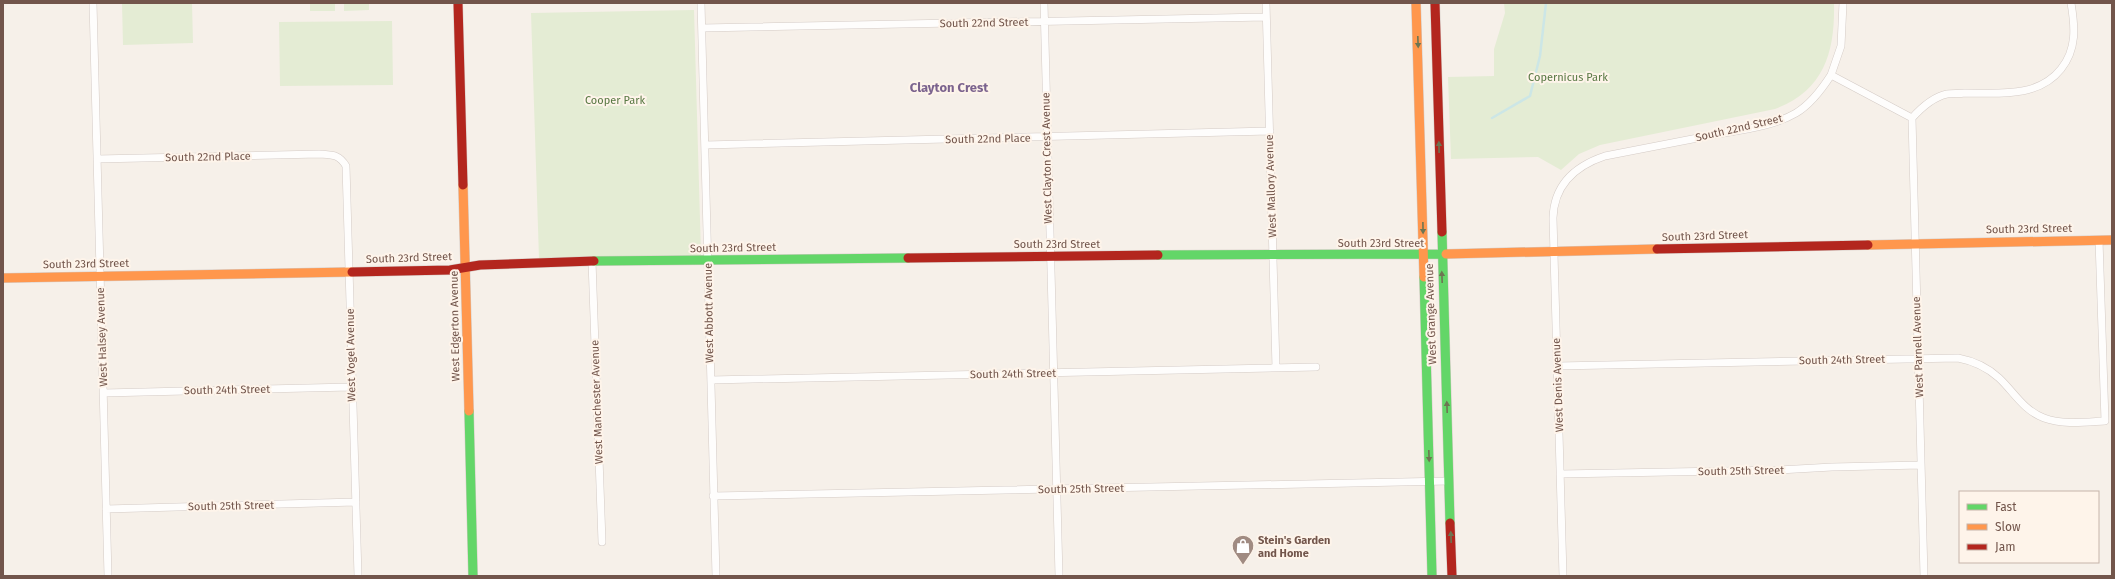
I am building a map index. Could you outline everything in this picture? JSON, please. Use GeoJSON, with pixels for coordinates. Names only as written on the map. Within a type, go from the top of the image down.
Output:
{"type":"FeatureCollection","features":[{"type":"Feature","properties":{"kind":"street","name":"West Halsey Avenue"},"geometry":{"type":"LineString","coordinates":[[93,3],[108,576]]}},
{"type":"Feature","properties":{"kind":"street","name":"West Edgerton Avenue"},"geometry":{"type":"LineString","coordinates":[[458,3],[473,576]]}},
{"type":"Feature","properties":{"kind":"street","name":"West Abbott Avenue"},"geometry":{"type":"LineString","coordinates":[[701,3],[716,576]]}},
{"type":"Feature","properties":{"kind":"street","name":"West Clayton Crest Avenue"},"geometry":{"type":"LineString","coordinates":[[1044,3],[1046,138],[1058,489],[1059,576]]}},
{"type":"Feature","properties":{"kind":"street","name":"West Mallory Avenue"},"geometry":{"type":"LineString","coordinates":[[1266,3],[1276,368]]}},
{"type":"Feature","properties":{"kind":"street","name":"West Grange Avenue"},"geometry":{"type":"LineString","coordinates":[[1416,3],[1432,576]]}},
{"type":"Feature","properties":{"kind":"street","name":"West Grange Avenue"},"geometry":{"type":"LineString","coordinates":[[1435,3],[1452,576]]}},
{"type":"Feature","properties":{"kind":"street","name":"South 22nd Street"},"geometry":{"type":"LineString","coordinates":[[1557,194],[1570,177],[1587,162],[1605,156],[1728,133],[1785,119],[1798,112],[1821,90],[1831,75],[1841,46],[1843,3]]}},
{"type":"Feature","properties":{"kind":"street"},"geometry":{"type":"LineString","coordinates":[[1831,75],[1912,118],[1922,107],[1947,94],[2020,92],[2038,88],[2053,79],[2064,65],[2073,48],[2075,33],[2071,3]]}},
{"type":"Feature","properties":{"kind":"street"},"geometry":{"type":"LineString","coordinates":[[1417,15],[1436,15]]}},
{"type":"Feature","properties":{"kind":"street","name":"South 22nd Street"},"geometry":{"type":"LineString","coordinates":[[702,28],[1266,17]]}},
{"type":"Feature","properties":{"kind":"street","name":"West Parnell Avenue"},"geometry":{"type":"LineString","coordinates":[[1912,118],[1924,576]]}},
{"type":"Feature","properties":{"kind":"street","name":"South 22nd Place"},"geometry":{"type":"LineString","coordinates":[[705,145],[1046,138],[1270,131]]}},
{"type":"Feature","properties":{"kind":"street","name":"South 22nd Place"},"geometry":{"type":"LineString","coordinates":[[97,159],[319,154]]}},
{"type":"Feature","properties":{"kind":"street","name":"West Vogel Avenue"},"geometry":{"type":"LineString","coordinates":[[319,154],[334,154],[342,158],[346,166],[351,387],[358,576]]}},
{"type":"Feature","properties":{"kind":"street","name":"West Denis Avenue"},"geometry":{"type":"LineString","coordinates":[[1557,194],[1553,213],[1563,576]]}},
{"type":"Feature","properties":{"kind":"street"},"geometry":{"type":"LineString","coordinates":[[1422,204],[1440,204]]}},
{"type":"Feature","properties":{"kind":"street","name":"South 24th Street"},"geometry":{"type":"LineString","coordinates":[[1557,366],[1958,358],[1986,367],[1999,378],[2028,409],[2045,418],[2068,422],[2105,421],[2099,240]]}},
{"type":"Feature","properties":{"kind":"street","name":"South 23rd Street"},"geometry":{"type":"LineString","coordinates":[[3,278],[349,272],[465,268],[480,265],[592,261],[708,261],[1050,256],[1442,254],[2112,240]]}},
{"type":"Feature","properties":{"kind":"street","name":"West Manchester Avenue"},"geometry":{"type":"LineString","coordinates":[[592,261],[602,542]]}},
{"type":"Feature","properties":{"kind":"street"},"geometry":{"type":"LineString","coordinates":[[1425,309],[1443,309]]}},
{"type":"Feature","properties":{"kind":"street","name":"South 24th Street"},"geometry":{"type":"LineString","coordinates":[[711,380],[1316,367]]}},
{"type":"Feature","properties":{"kind":"street","name":"South 24th Street"},"geometry":{"type":"LineString","coordinates":[[104,393],[351,387]]}},
{"type":"Feature","properties":{"kind":"street","name":"South 25th Street"},"geometry":{"type":"LineString","coordinates":[[1560,474],[1779,470],[1832,466],[1921,465]]}},
{"type":"Feature","properties":{"kind":"street","name":"South 25th Street"},"geometry":{"type":"LineString","coordinates":[[713,496],[1449,481]]}},
{"type":"Feature","properties":{"kind":"street","name":"South 25th Street"},"geometry":{"type":"LineString","coordinates":[[106,509],[356,502]]}},
{"type":"Feature","properties":{"kind":"green space"},"geometry":{"type":"Polygon","coordinates":[[[122,3],[192,3],[193,43],[123,45],[122,3]]]}},
{"type":"Feature","properties":{"kind":"green space"},"geometry":{"type":"Polygon","coordinates":[[[310,3],[335,3],[335,11],[310,11],[310,3]]]}},
{"type":"Feature","properties":{"kind":"green space"},"geometry":{"type":"Polygon","coordinates":[[[344,3],[369,3],[369,10],[344,11],[344,3]]]}},
{"type":"Feature","properties":{"kind":"green space","name":"Copernicus Park"},"geometry":{"type":"Polygon","coordinates":[[[1504,3],[1834,3],[1834,21],[1829,53],[1824,67],[1816,80],[1792,101],[1775,109],[1600,145],[1579,154],[1561,170],[1538,157],[1451,159],[1448,77],[1494,76],[1494,49],[1505,13],[1504,3]]]}},
{"type":"Feature","properties":{"kind":"green space","name":"Cooper Park"},"geometry":{"type":"Polygon","coordinates":[[[694,10],[701,255],[539,258],[531,13],[694,10]]]}},
{"type":"Feature","properties":{"kind":"green space"},"geometry":{"type":"Polygon","coordinates":[[[392,21],[393,85],[280,86],[279,22],[392,21]]]}},
{"type":"Feature","properties":{"kind":"waterway"},"geometry":{"type":"LineString","coordinates":[[1492,118],[1530,96],[1540,56],[1546,3]]}},
{"type":"Feature","properties":{"kind":"traffic: fast"},"geometry":{"type":"LineString","coordinates":[[1442,232],[1450,523]]}},
{"type":"Feature","properties":{"kind":"traffic: fast"},"geometry":{"type":"LineString","coordinates":[[1158,255],[1446,254]]}},
{"type":"Feature","properties":{"kind":"traffic: fast"},"geometry":{"type":"LineString","coordinates":[[594,261],[908,258]]}},
{"type":"Feature","properties":{"kind":"traffic: fast"},"geometry":{"type":"LineString","coordinates":[[1424,277],[1432,576]]}},
{"type":"Feature","properties":{"kind":"traffic: fast"},"geometry":{"type":"LineString","coordinates":[[469,411],[473,576]]}},
{"type":"Feature","properties":{"kind":"traffic: slow"},"geometry":{"type":"LineString","coordinates":[[1416,3],[1424,277]]}},
{"type":"Feature","properties":{"kind":"traffic: slow"},"geometry":{"type":"LineString","coordinates":[[463,185],[469,411]]}},
{"type":"Feature","properties":{"kind":"traffic: slow"},"geometry":{"type":"LineString","coordinates":[[1868,245],[2112,240]]}},
{"type":"Feature","properties":{"kind":"traffic: slow"},"geometry":{"type":"LineString","coordinates":[[1446,254],[1657,249]]}},
{"type":"Feature","properties":{"kind":"traffic: slow"},"geometry":{"type":"LineString","coordinates":[[3,278],[352,272]]}},
{"type":"Feature","properties":{"kind":"traffic: jam"},"geometry":{"type":"LineString","coordinates":[[458,3],[463,185]]}},
{"type":"Feature","properties":{"kind":"traffic: jam"},"geometry":{"type":"LineString","coordinates":[[1435,3],[1442,232]]}},
{"type":"Feature","properties":{"kind":"traffic: jam"},"geometry":{"type":"LineString","coordinates":[[1657,249],[1868,245]]}},
{"type":"Feature","properties":{"kind":"traffic: jam"},"geometry":{"type":"LineString","coordinates":[[908,258],[1158,255]]}},
{"type":"Feature","properties":{"kind":"traffic: jam"},"geometry":{"type":"LineString","coordinates":[[352,272],[450,270],[480,265],[594,261]]}},
{"type":"Feature","properties":{"kind":"traffic: jam"},"geometry":{"type":"LineString","coordinates":[[1450,523],[1452,576]]}},
{"type":"Feature","properties":{"kind":"place","name":"Stein's Garden and Home"},"geometry":{"type":"Point","coordinates":[1243,566]}},
{"type":"Feature","properties":{"kind":"district","name":"Clayton Crest"},"geometry":{"type":"Point","coordinates":[949,87]}}]}
